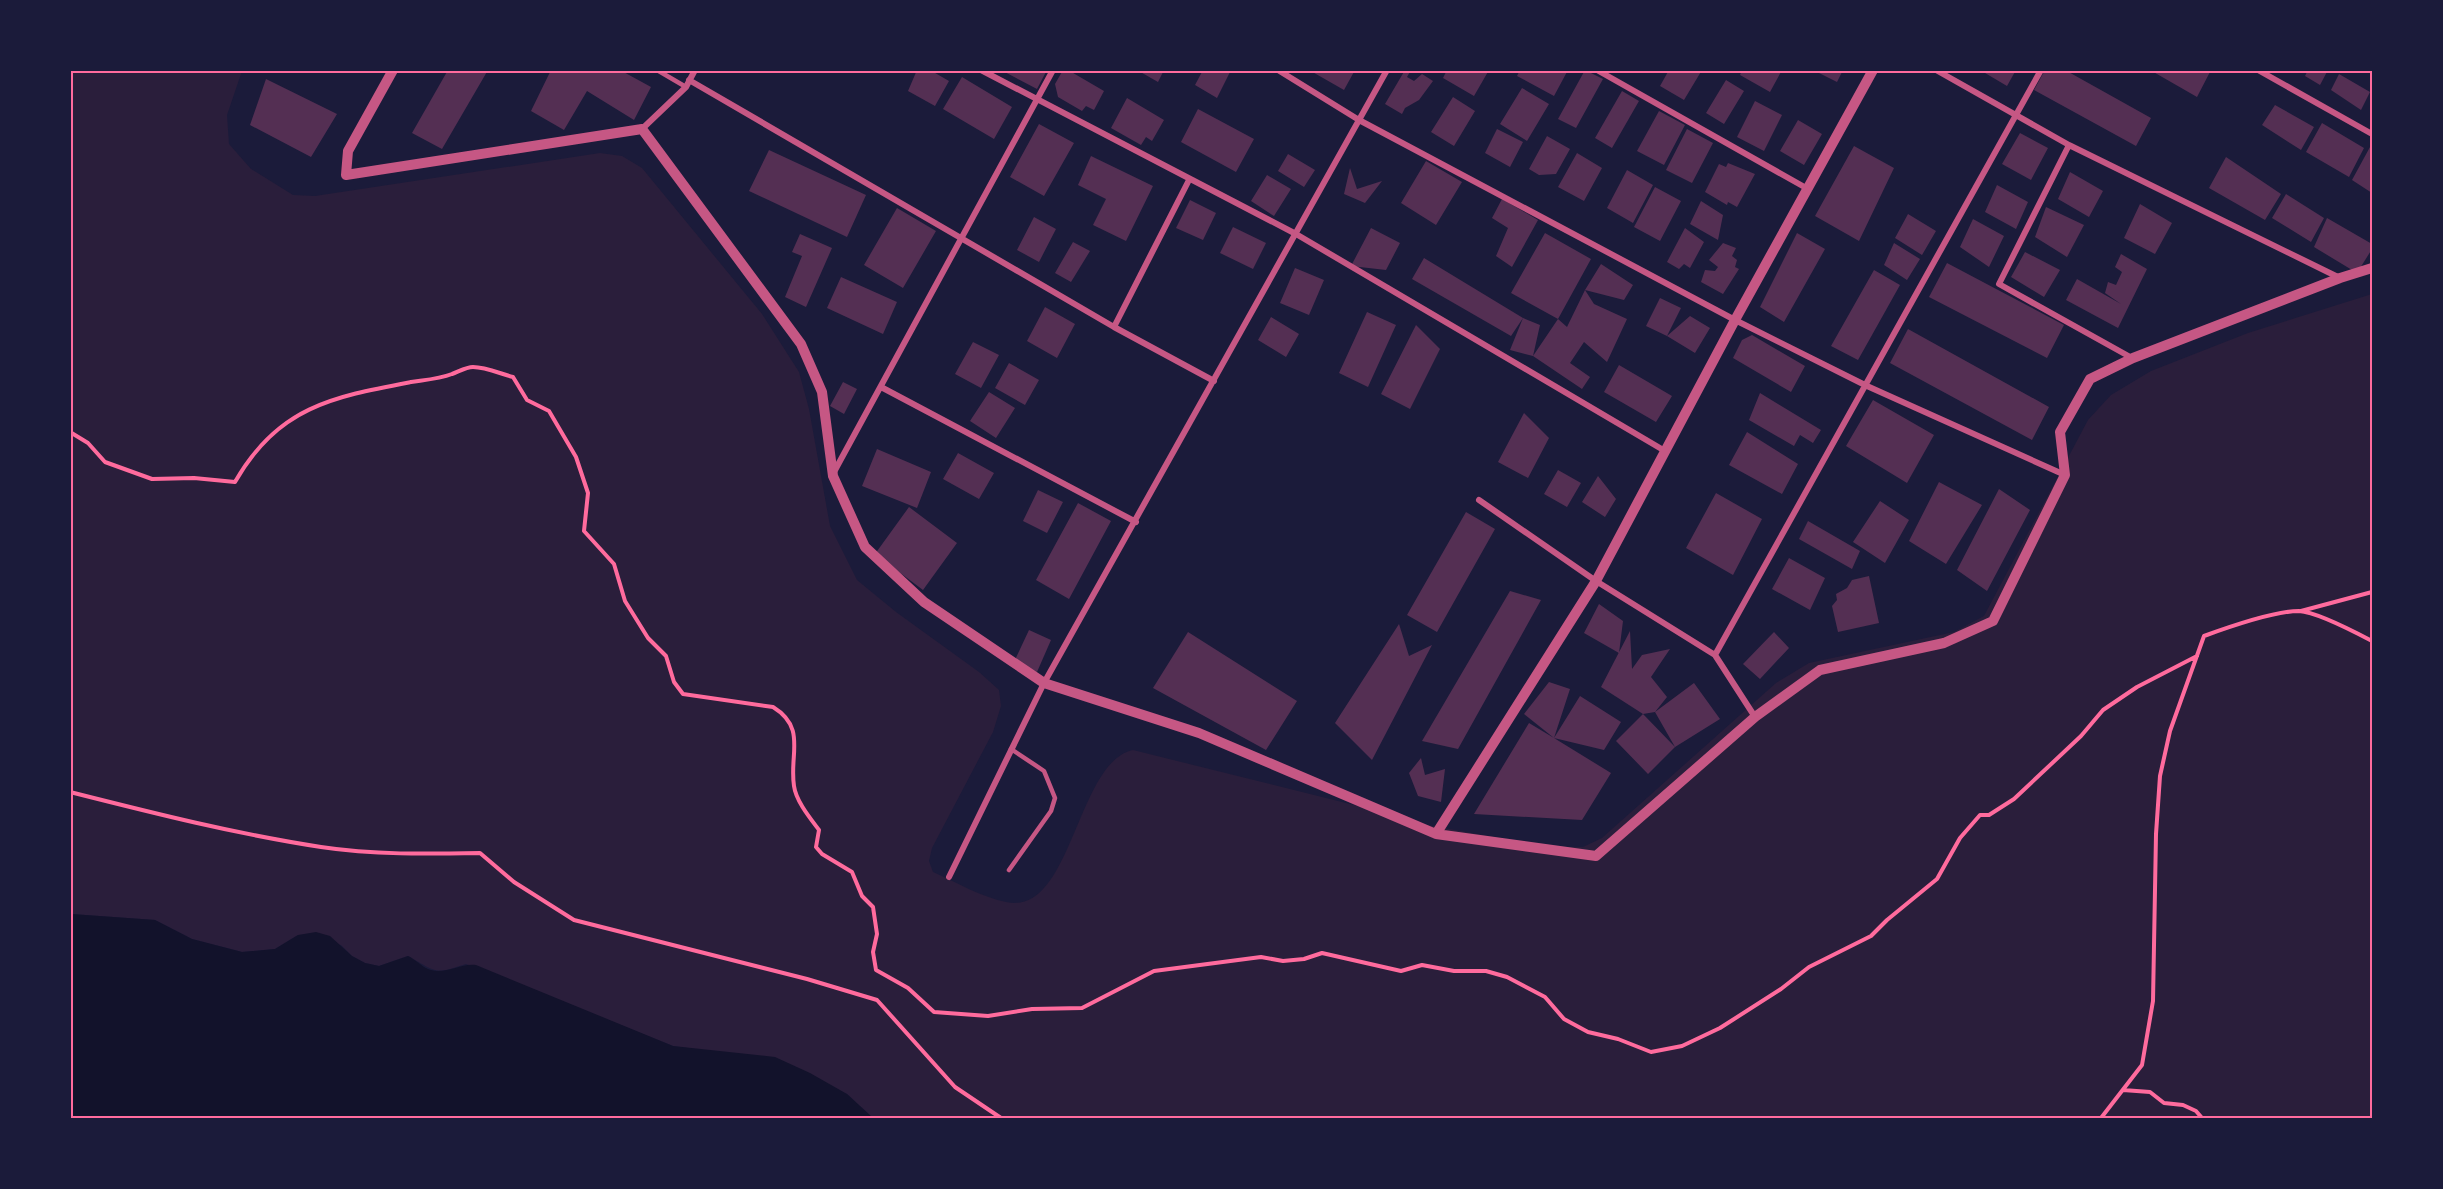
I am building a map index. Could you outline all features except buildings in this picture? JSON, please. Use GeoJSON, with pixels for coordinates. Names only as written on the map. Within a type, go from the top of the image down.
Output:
{"type":"FeatureCollection","features":[{"type":"Feature","properties":{"kind":"street"},"geometry":{"type":"LineString","coordinates":[[393,70],[348,151],[346,175],[642,129],[688,84],[695,70]]}},
{"type":"Feature","properties":{"kind":"street"},"geometry":{"type":"LineString","coordinates":[[981,70],[1036,101],[1296,234],[1665,451]]}},
{"type":"Feature","properties":{"kind":"street"},"geometry":{"type":"LineString","coordinates":[[833,476],[1053,70]]}},
{"type":"Feature","properties":{"kind":"street"},"geometry":{"type":"LineString","coordinates":[[1278,70],[1359,120],[1735,320],[1867,386],[2066,475]]}},
{"type":"Feature","properties":{"kind":"street"},"geometry":{"type":"LineString","coordinates":[[949,877],[1044,683],[1387,70]]}},
{"type":"Feature","properties":{"kind":"street"},"geometry":{"type":"LineString","coordinates":[[1597,70],[1808,189]]}},
{"type":"Feature","properties":{"kind":"street"},"geometry":{"type":"LineString","coordinates":[[1436,834],[1596,581],[1735,320],[1873,70]]}},
{"type":"Feature","properties":{"kind":"street"},"geometry":{"type":"LineString","coordinates":[[1936,70],[2070,145],[2340,278]]}},
{"type":"Feature","properties":{"kind":"street"},"geometry":{"type":"LineString","coordinates":[[1715,655],[1867,386],[2041,70]]}},
{"type":"Feature","properties":{"kind":"street"},"geometry":{"type":"LineString","coordinates":[[2258,70],[2373,134]]}},
{"type":"Feature","properties":{"kind":"street"},"geometry":{"type":"LineString","coordinates":[[688,84],[1114,327],[1214,381]]}},
{"type":"Feature","properties":{"kind":"street"},"geometry":{"type":"LineString","coordinates":[[642,129],[801,344],[822,393],[833,476],[865,546],[924,602],[1044,683],[1199,733],[1436,834],[1596,856],[1755,717],[1820,669],[1944,643],[1993,621],[2066,475],[2060,432],[2090,379],[2133,358],[2372,267]]}},
{"type":"Feature","properties":{"kind":"street"},"geometry":{"type":"LineString","coordinates":[[2070,145],[1999,284],[2133,358]]}},
{"type":"Feature","properties":{"kind":"street"},"geometry":{"type":"LineString","coordinates":[[1114,327],[1189,180]]}},
{"type":"Feature","properties":{"kind":"street"},"geometry":{"type":"LineString","coordinates":[[881,387],[1136,522]]}},
{"type":"Feature","properties":{"kind":"street"},"geometry":{"type":"LineString","coordinates":[[1479,500],[1596,581],[1715,655],[1755,717]]}},
{"type":"Feature","properties":{"kind":"lane"},"geometry":{"type":"LineString","coordinates":[[657,70],[688,84]]}},
{"type":"Feature","properties":{"kind":"lane"},"geometry":{"type":"LineString","coordinates":[[1009,870],[1051,811],[1055,798],[1044,771],[1011,749]]}},
{"type":"Feature","properties":{"kind":"path"},"geometry":{"type":"LineString","coordinates":[[70,432],[88,443],[105,462],[152,479],[194,478],[235,482],[245,465],[272,435],[315,404],[357,392],[450,375],[472,366],[513,377],[527,400],[549,411],[576,457],[588,493],[584,531],[614,564],[625,601],[648,638],[666,656],[674,682],[683,694],[773,707],[785,714],[794,731],[794,787],[819,830],[816,847],[822,854],[852,872],[862,896],[873,907],[877,934],[873,952],[876,970],[908,988],[934,1012],[955,1016],[988,1017],[1032,1009],[1082,1008],[1118,992],[1154,971],[1261,957],[1283,961],[1304,960],[1322,953],[1401,971],[1422,965],[1454,970],[1486,971],[1507,977],[1545,997],[1563,1019],[1588,1032],[1618,1039],[1651,1052],[1682,1046],[1743,1015],[1809,967],[1871,936],[1937,879],[1960,838],[1980,815],[1989,815],[2014,799],[2081,736],[2103,710],[2137,687],[2197,656]]}},
{"type":"Feature","properties":{"kind":"path"},"geometry":{"type":"LineString","coordinates":[[2101,1119],[2142,1065],[2153,1001],[2156,834],[2160,776],[2170,731],[2204,636],[2237,624],[2373,592]]}},
{"type":"Feature","properties":{"kind":"path"},"geometry":{"type":"LineString","coordinates":[[2300,611],[2341,625],[2373,641]]}},
{"type":"Feature","properties":{"kind":"path"},"geometry":{"type":"LineString","coordinates":[[70,792],[186,821],[322,847],[416,855],[480,853],[514,882],[574,920],[807,979],[877,1000],[955,1087],[1001,1119]]}},
{"type":"Feature","properties":{"kind":"path"},"geometry":{"type":"LineString","coordinates":[[2123,1090],[2150,1092],[2164,1103],[2183,1105],[2196,1111],[2202,1119]]}},
{"type":"Feature","properties":{"kind":"shaded area"},"geometry":{"type":"Polygon","coordinates":[[[70,71],[242,71],[227,115],[229,144],[251,169],[293,195],[315,196],[600,153],[622,156],[642,168],[762,314],[799,372],[809,409],[830,526],[857,580],[896,612],[979,672],[999,690],[1001,706],[993,732],[932,848],[929,861],[933,872],[978,893],[1006,902],[1028,900],[1046,886],[1060,864],[1098,781],[1114,761],[1133,750],[1362,807],[1405,821],[1550,847],[1583,847],[1602,838],[1776,683],[1809,663],[1954,632],[1984,616],[2088,420],[2111,395],[2151,371],[2248,333],[2372,294],[2372,1118],[873,1118],[847,1094],[723,1053],[673,1046],[466,964],[441,971],[425,966],[408,956],[379,966],[365,963],[352,956],[341,945],[298,935],[275,949],[242,952],[192,939],[155,920],[71,914],[70,71]]]}},
{"type":"Feature","properties":{"kind":"shaded area"},"geometry":{"type":"Polygon","coordinates":[[[71,914],[155,920],[192,939],[242,952],[275,949],[298,935],[316,932],[330,936],[352,956],[365,963],[379,966],[408,956],[425,968],[434,971],[476,965],[673,1046],[775,1057],[847,1094],[873,1118],[71,1118],[71,914]]]}}]}
